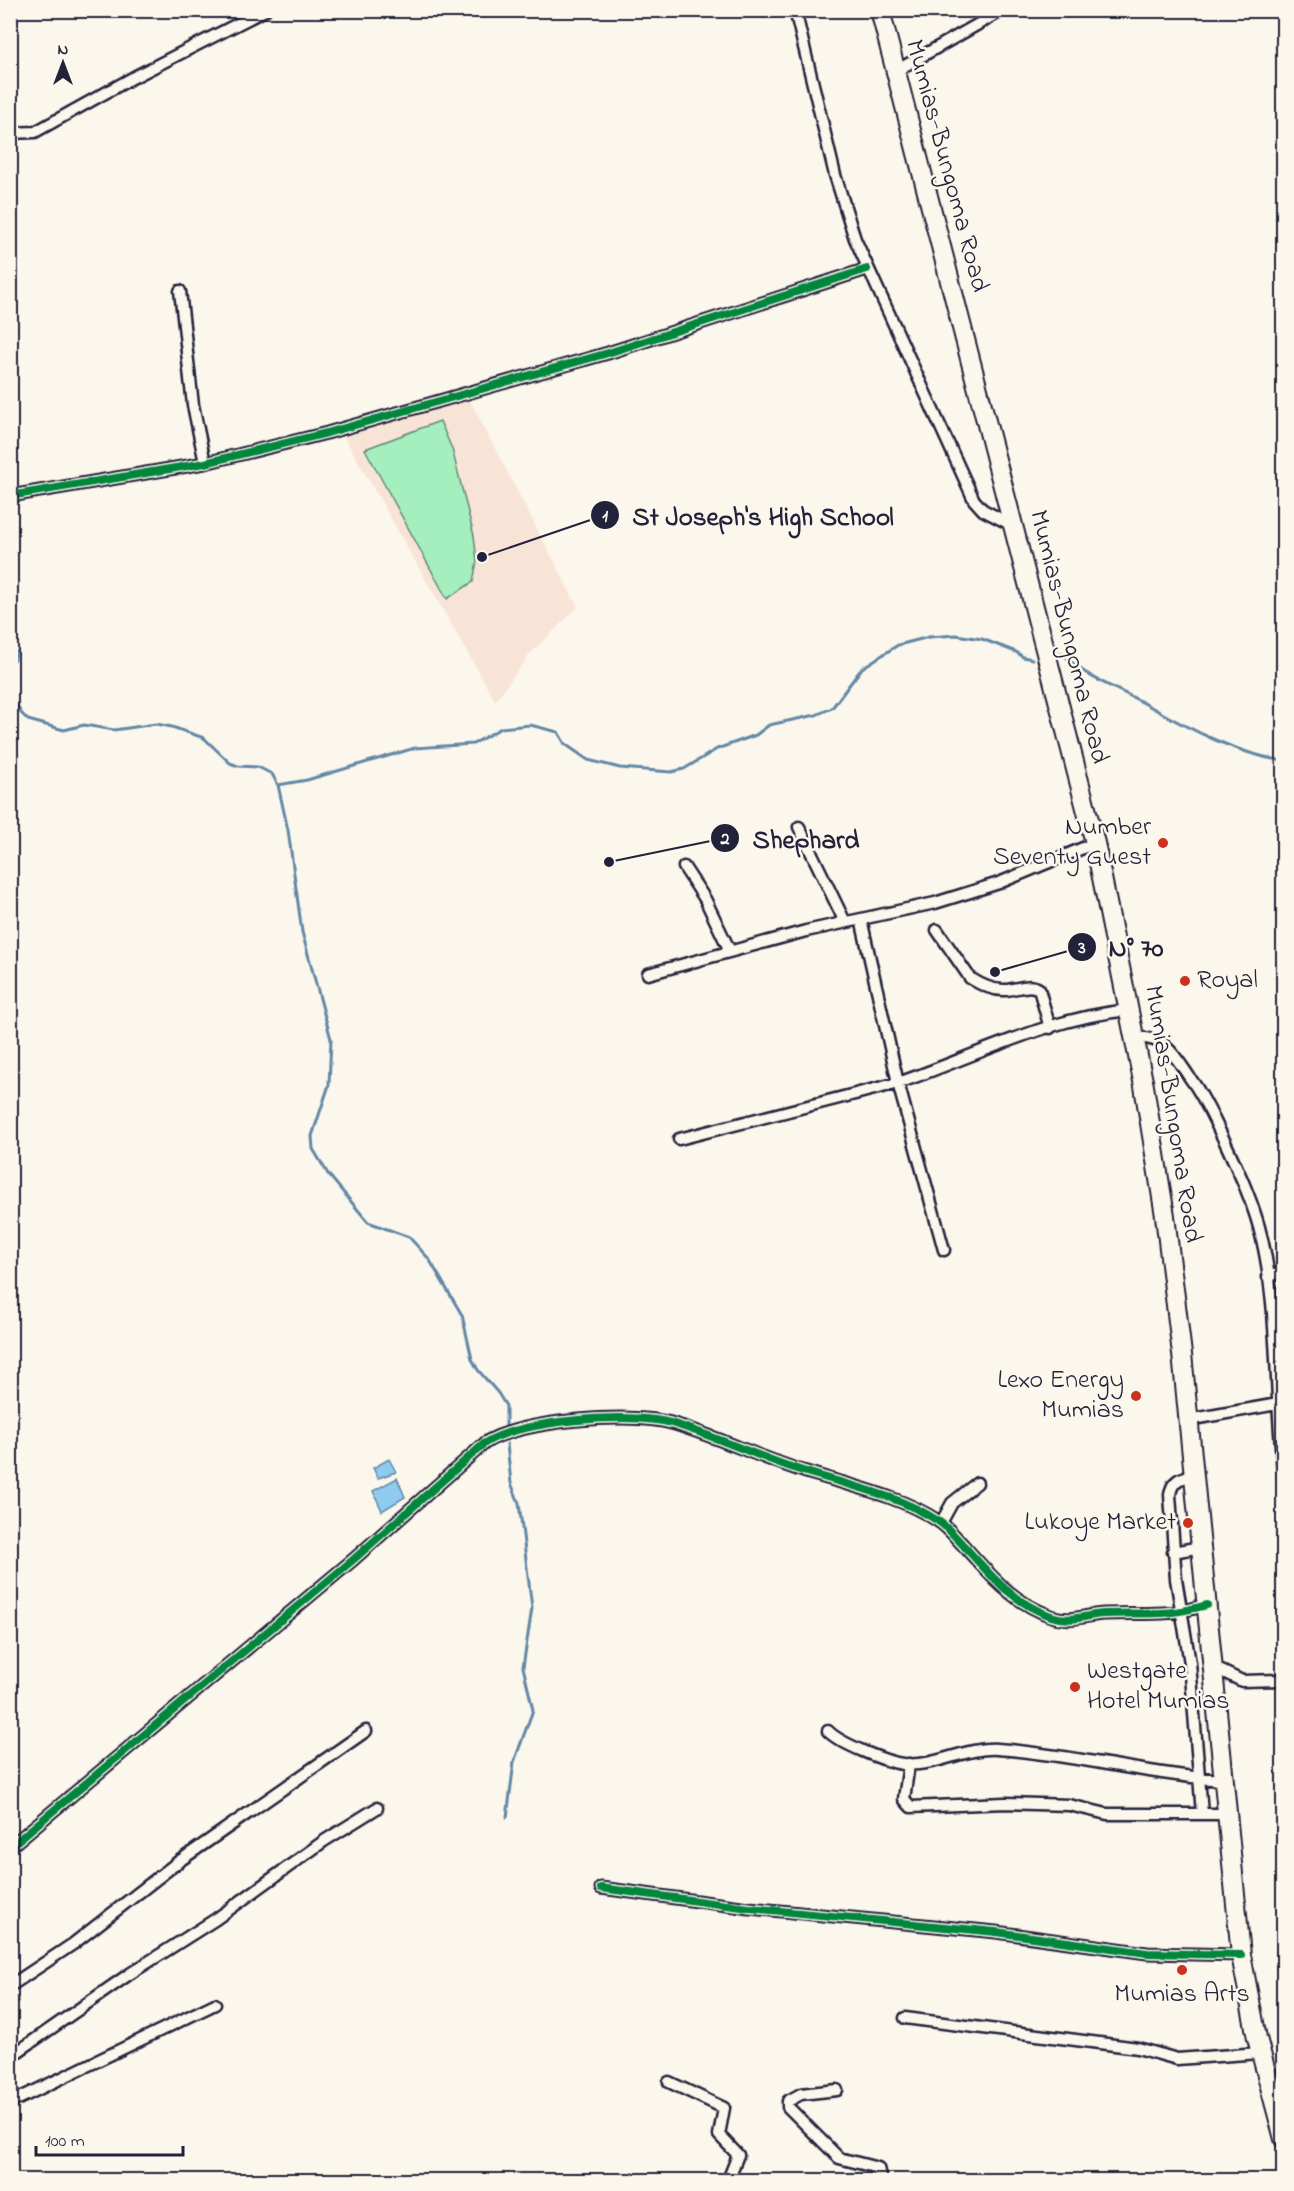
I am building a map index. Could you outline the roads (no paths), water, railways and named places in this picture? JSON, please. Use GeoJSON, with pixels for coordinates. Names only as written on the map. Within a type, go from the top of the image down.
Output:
{"type":"FeatureCollection","features":[{"type":"Feature","properties":{"kind":"highway","name":"Mumias-Bungoma Road"},"geometry":{"type":"LineString","coordinates":[[880,10],[894,72],[1095,843],[1130,1010],[1165,1216],[1194,1475],[1241,1955],[1260,2053],[1284,2139]]}},
{"type":"Feature","properties":{"kind":"street"},"geometry":{"type":"LineString","coordinates":[[10,133],[35,132],[134,77],[265,10]]}},
{"type":"Feature","properties":{"kind":"street"},"geometry":{"type":"LineString","coordinates":[[795,10],[837,184],[867,269],[974,500],[983,510],[1012,525]]}},
{"type":"Feature","properties":{"kind":"street"},"geometry":{"type":"LineString","coordinates":[[894,72],[1003,10]]}},
{"type":"Feature","properties":{"kind":"street"},"geometry":{"type":"LineString","coordinates":[[10,496],[205,462],[327,433],[512,381],[867,269]]}},
{"type":"Feature","properties":{"kind":"street"},"geometry":{"type":"LineString","coordinates":[[180,291],[193,405],[205,462]]}},
{"type":"Feature","properties":{"kind":"street"},"geometry":{"type":"LineString","coordinates":[[799,827],[846,922]]}},
{"type":"Feature","properties":{"kind":"street"},"geometry":{"type":"LineString","coordinates":[[648,974],[846,922],[935,903],[987,887],[1095,843]]}},
{"type":"Feature","properties":{"kind":"street"},"geometry":{"type":"LineString","coordinates":[[684,867],[705,899],[730,951]]}},
{"type":"Feature","properties":{"kind":"street"},"geometry":{"type":"LineString","coordinates":[[861,919],[898,1083],[944,1250]]}},
{"type":"Feature","properties":{"kind":"street"},"geometry":{"type":"LineString","coordinates":[[937,930],[970,978],[978,983],[1005,990],[1030,986],[1039,989],[1050,1028]]}},
{"type":"Feature","properties":{"kind":"street"},"geometry":{"type":"LineString","coordinates":[[679,1138],[898,1083],[1050,1028],[1090,1016],[1130,1010]]}},
{"type":"Feature","properties":{"kind":"street"},"geometry":{"type":"LineString","coordinates":[[1135,1038],[1149,1037],[1161,1043],[1174,1055],[1201,1092],[1248,1194],[1259,1228],[1268,1277],[1281,1404],[1284,1478]]}},
{"type":"Feature","properties":{"kind":"street"},"geometry":{"type":"LineString","coordinates":[[1268,1277],[1284,1272]]}},
{"type":"Feature","properties":{"kind":"street"},"geometry":{"type":"LineString","coordinates":[[1188,1420],[1281,1404]]}},
{"type":"Feature","properties":{"kind":"street"},"geometry":{"type":"LineString","coordinates":[[10,1847],[354,1558],[460,1464],[498,1436],[566,1421],[632,1419],[670,1423],[777,1463],[855,1486],[941,1522],[1008,1594],[1053,1616],[1071,1619],[1105,1614],[1208,1613]]}},
{"type":"Feature","properties":{"kind":"street"},"geometry":{"type":"LineString","coordinates":[[1194,1475],[1177,1479],[1172,1486],[1173,1552],[1190,1663],[1202,1814]]}},
{"type":"Feature","properties":{"kind":"street"},"geometry":{"type":"LineString","coordinates":[[941,1522],[952,1503],[978,1483]]}},
{"type":"Feature","properties":{"kind":"street"},"geometry":{"type":"LineString","coordinates":[[1173,1552],[1201,1547]]}},
{"type":"Feature","properties":{"kind":"street"},"geometry":{"type":"LineString","coordinates":[[1185,1625],[1208,1613]]}},
{"type":"Feature","properties":{"kind":"street"},"geometry":{"type":"LineString","coordinates":[[1190,1663],[1213,1664],[1242,1681],[1284,1680]]}},
{"type":"Feature","properties":{"kind":"street"},"geometry":{"type":"LineString","coordinates":[[1192,1694],[1216,1694]]}},
{"type":"Feature","properties":{"kind":"street"},"geometry":{"type":"LineString","coordinates":[[10,1986],[73,1944],[178,1862],[366,1731]]}},
{"type":"Feature","properties":{"kind":"street"},"geometry":{"type":"LineString","coordinates":[[828,1731],[841,1742],[894,1762],[909,1764],[994,1749],[1055,1754],[1198,1778],[1223,1780]]}},
{"type":"Feature","properties":{"kind":"street"},"geometry":{"type":"LineString","coordinates":[[1196,1734],[1219,1734]]}},
{"type":"Feature","properties":{"kind":"street"},"geometry":{"type":"LineString","coordinates":[[909,1764],[904,1799],[911,1807],[1012,1803],[1075,1806],[1107,1814],[1227,1814]]}},
{"type":"Feature","properties":{"kind":"street"},"geometry":{"type":"LineString","coordinates":[[10,2057],[128,1975],[216,1919],[324,1841],[377,1808]]}},
{"type":"Feature","properties":{"kind":"street"},"geometry":{"type":"LineString","coordinates":[[601,1888],[749,1908],[996,1932],[1147,1953],[1241,1955]]}},
{"type":"Feature","properties":{"kind":"street"},"geometry":{"type":"LineString","coordinates":[[10,2103],[215,2004]]}},
{"type":"Feature","properties":{"kind":"street"},"geometry":{"type":"LineString","coordinates":[[905,2018],[1138,2048],[1177,2059],[1260,2053]]}},
{"type":"Feature","properties":{"kind":"street"},"geometry":{"type":"LineString","coordinates":[[669,2082],[724,2108],[719,2135],[738,2155],[728,2181]]}},
{"type":"Feature","properties":{"kind":"street"},"geometry":{"type":"LineString","coordinates":[[837,2090],[795,2096],[787,2103],[788,2108],[839,2158],[878,2168],[881,2181]]}},
{"type":"Feature","properties":{"kind":"water"},"geometry":{"type":"Polygon","coordinates":[[[389,1459],[396,1472],[378,1478],[373,1468],[389,1459]]]}},
{"type":"Feature","properties":{"kind":"water"},"geometry":{"type":"Polygon","coordinates":[[[397,1478],[405,1497],[382,1511],[373,1491],[397,1478]]]}},
{"type":"Feature","properties":{"kind":"waterway"},"geometry":{"type":"LineString","coordinates":[[278,785],[307,780],[415,748],[473,744],[501,728],[530,725],[558,732],[565,744],[588,760],[620,768],[671,772],[684,769],[717,749],[756,735],[769,725],[816,715],[832,708],[862,668],[898,645],[929,637],[956,635],[982,639],[1032,659]]}},
{"type":"Feature","properties":{"kind":"waterway"},"geometry":{"type":"LineString","coordinates":[[10,647],[16,652],[10,664]]}},
{"type":"Feature","properties":{"kind":"waterway"},"geometry":{"type":"LineString","coordinates":[[1060,654],[1084,672],[1199,732],[1249,753],[1284,761]]}},
{"type":"Feature","properties":{"kind":"waterway"},"geometry":{"type":"LineString","coordinates":[[10,694],[28,720],[64,730],[84,725],[114,730],[156,724],[172,727],[204,738],[230,763],[238,766],[258,767],[272,774],[278,785],[288,830],[302,932],[331,1039],[329,1085],[312,1136],[313,1149],[328,1174],[368,1222],[409,1237],[429,1259],[462,1315],[472,1359],[506,1406],[506,1429]]}},
{"type":"Feature","properties":{"kind":"waterway"},"geometry":{"type":"LineString","coordinates":[[507,1444],[511,1483],[519,1503],[532,1608],[523,1667],[533,1710],[514,1762],[507,1817]]}},
{"type":"Feature","properties":{"kind":"place","name":"St Joseph's High School"},"geometry":{"type":"Point","coordinates":[482,557]}},
{"type":"Feature","properties":{"kind":"place","name":"Number Seventy Guest"},"geometry":{"type":"Point","coordinates":[1163,843]}},
{"type":"Feature","properties":{"kind":"place","name":"Shephard"},"geometry":{"type":"Point","coordinates":[609,862]}},
{"type":"Feature","properties":{"kind":"place","name":"N° 70"},"geometry":{"type":"Point","coordinates":[995,972]}},
{"type":"Feature","properties":{"kind":"place","name":"Royal"},"geometry":{"type":"Point","coordinates":[1185,981]}},
{"type":"Feature","properties":{"kind":"place","name":"Lexo Energy Mumias"},"geometry":{"type":"Point","coordinates":[1136,1396]}},
{"type":"Feature","properties":{"kind":"place","name":"Lukoye Market"},"geometry":{"type":"Point","coordinates":[1188,1523]}},
{"type":"Feature","properties":{"kind":"place","name":"Westgate Hotel Mumias"},"geometry":{"type":"Point","coordinates":[1075,1687]}},
{"type":"Feature","properties":{"kind":"place","name":"Mumias Arts"},"geometry":{"type":"Point","coordinates":[1182,1970]}}]}
